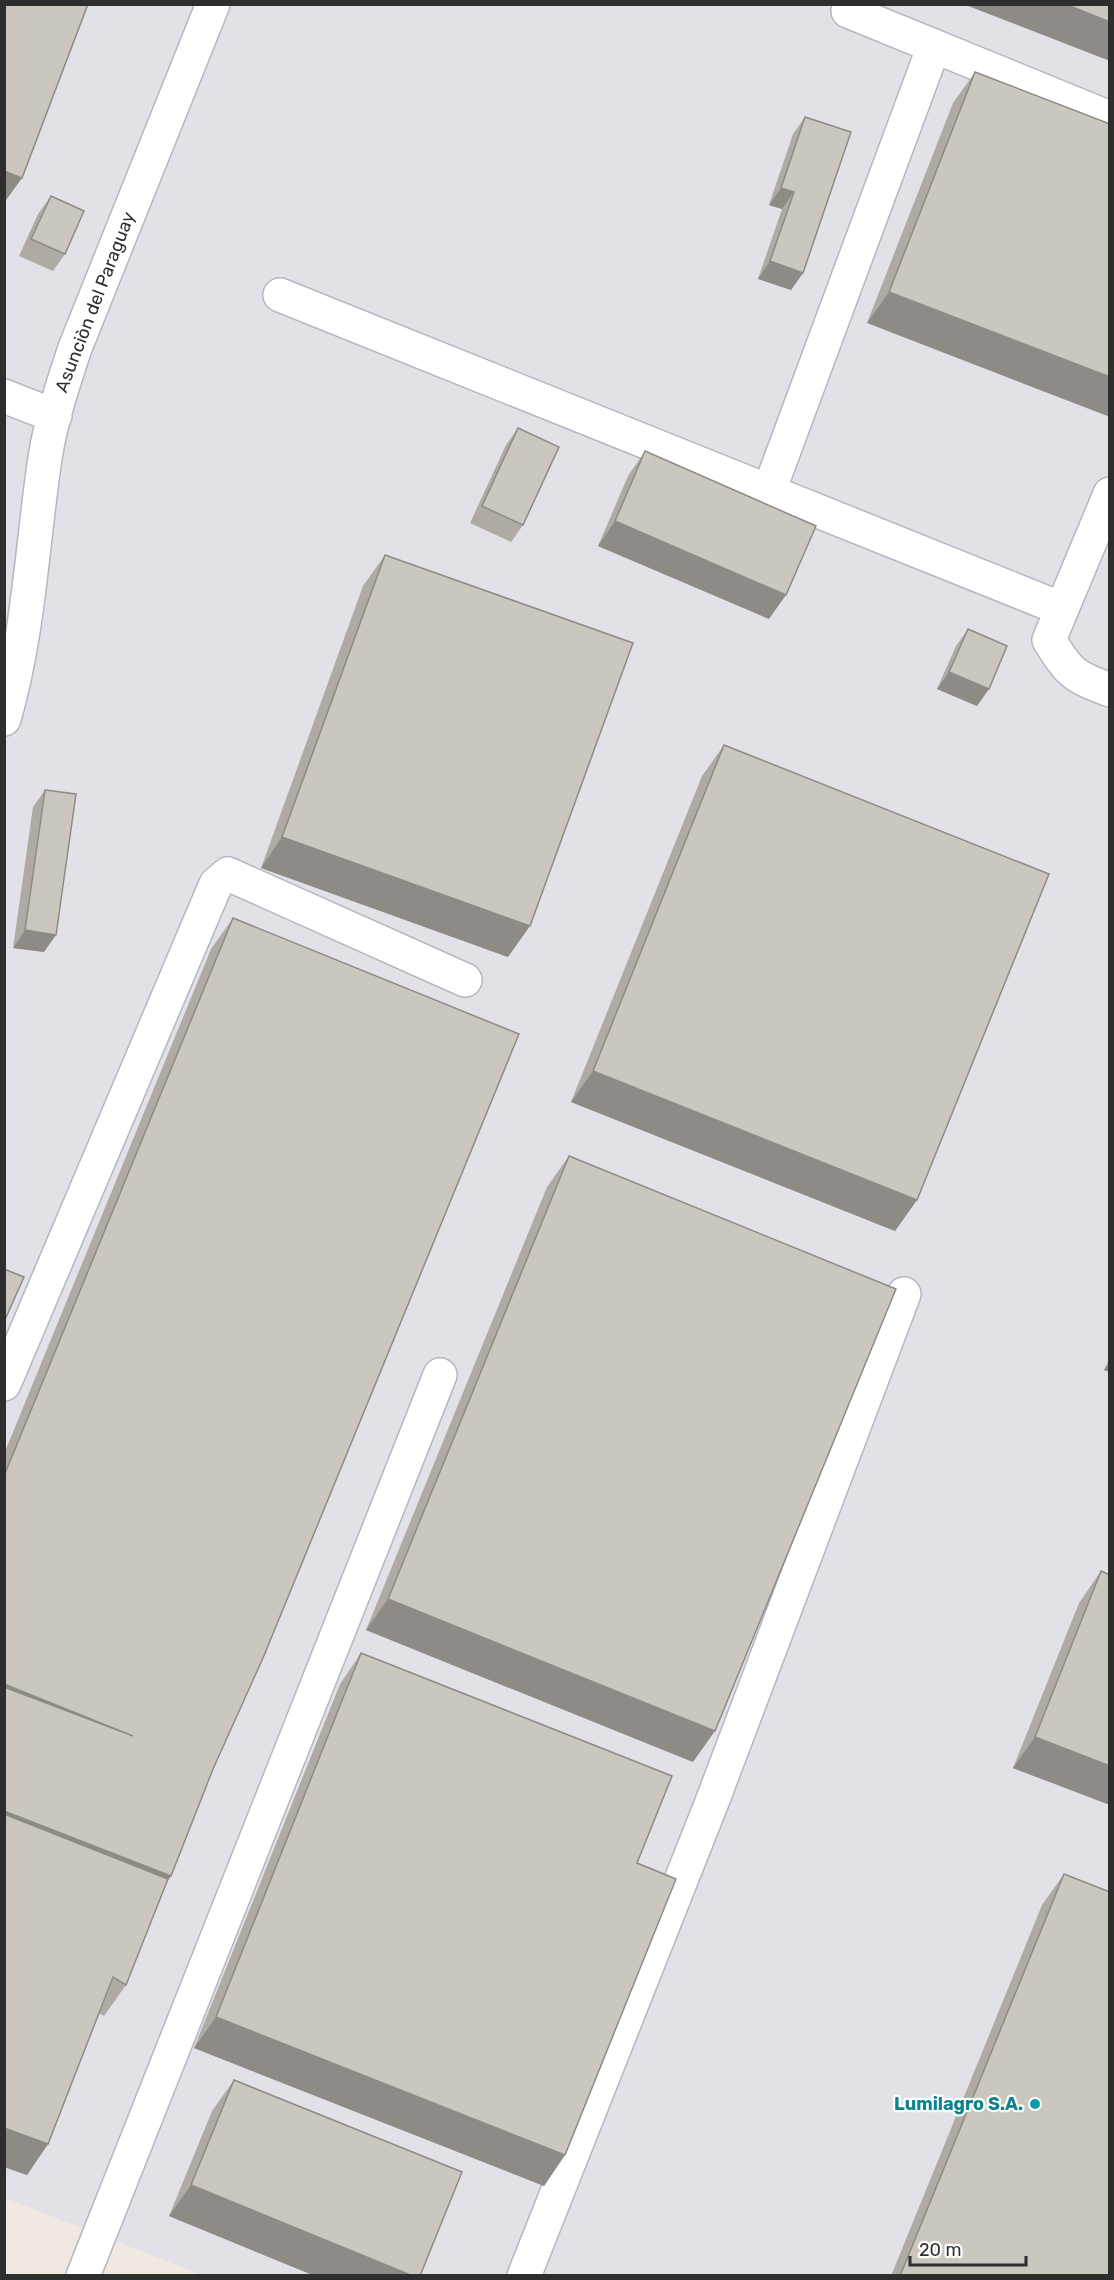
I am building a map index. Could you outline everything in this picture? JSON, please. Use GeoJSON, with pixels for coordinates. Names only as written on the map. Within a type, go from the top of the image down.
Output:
{"type":"FeatureCollection","features":[{"type":"Feature","properties":{"kind":"street","name":"Asunciòn del Paraguay"},"geometry":{"type":"LineString","coordinates":[[4,719],[15,684],[27,612],[45,457],[55,416],[75,348],[213,4]]}},
{"type":"Feature","properties":{"kind":"street"},"geometry":{"type":"LineString","coordinates":[[848,11],[1110,118]]}},
{"type":"Feature","properties":{"kind":"street"},"geometry":{"type":"LineString","coordinates":[[769,491],[934,46]]}},
{"type":"Feature","properties":{"kind":"street"},"geometry":{"type":"LineString","coordinates":[[280,295],[1062,609]]}},
{"type":"Feature","properties":{"kind":"street"},"geometry":{"type":"LineString","coordinates":[[4,396],[55,416]]}},
{"type":"Feature","properties":{"kind":"street"},"geometry":{"type":"LineString","coordinates":[[1110,494],[1050,640],[1067,669],[1084,680],[1110,690]]}},
{"type":"Feature","properties":{"kind":"street"},"geometry":{"type":"LineString","coordinates":[[4,1384],[216,884],[228,874],[465,980]]}},
{"type":"Feature","properties":{"kind":"street"},"geometry":{"type":"LineString","coordinates":[[524,2276],[712,1802],[904,1294]]}},
{"type":"Feature","properties":{"kind":"street"},"geometry":{"type":"LineString","coordinates":[[83,2276],[440,1375]]}},
{"type":"Feature","properties":{"kind":"shaded area"},"geometry":{"type":"Polygon","coordinates":[[[4,5],[1109,5],[1109,2275],[202,2275],[5,2198],[4,5]]]}},
{"type":"Feature","properties":{"kind":"building"},"geometry":{"type":"Polygon","coordinates":[[[4,4],[88,4],[22,178],[4,171],[4,4]]]}},
{"type":"Feature","properties":{"kind":"building"},"geometry":{"type":"Polygon","coordinates":[[[1065,4],[1110,4],[1110,22],[1065,4]]]}},
{"type":"Feature","properties":{"kind":"building"},"geometry":{"type":"Polygon","coordinates":[[[975,72],[1110,124],[1110,377],[889,292],[975,72]]]}},
{"type":"Feature","properties":{"kind":"building"},"geometry":{"type":"Polygon","coordinates":[[[805,117],[851,132],[803,273],[770,261],[794,192],[781,188],[805,117]]]}},
{"type":"Feature","properties":{"kind":"building"},"geometry":{"type":"Polygon","coordinates":[[[51,196],[84,211],[65,254],[31,239],[51,196]]]}},
{"type":"Feature","properties":{"kind":"building"},"geometry":{"type":"Polygon","coordinates":[[[518,428],[559,447],[523,525],[482,506],[518,428]]]}},
{"type":"Feature","properties":{"kind":"building"},"geometry":{"type":"Polygon","coordinates":[[[645,451],[816,526],[786,595],[615,521],[645,451]]]}},
{"type":"Feature","properties":{"kind":"building"},"geometry":{"type":"Polygon","coordinates":[[[385,555],[633,643],[530,926],[282,837],[385,555]]]}},
{"type":"Feature","properties":{"kind":"building"},"geometry":{"type":"Polygon","coordinates":[[[968,629],[1007,646],[989,689],[949,672],[968,629]]]}},
{"type":"Feature","properties":{"kind":"building"},"geometry":{"type":"Polygon","coordinates":[[[724,745],[1049,874],[917,1200],[593,1071],[724,745]]]}},
{"type":"Feature","properties":{"kind":"building"},"geometry":{"type":"Polygon","coordinates":[[[45,790],[76,794],[56,935],[25,930],[45,790]]]}},
{"type":"Feature","properties":{"kind":"building"},"geometry":{"type":"Polygon","coordinates":[[[233,918],[519,1034],[263,1658],[213,1769],[171,1876],[4,1811],[4,1687],[133,1736],[4,1684],[4,1476],[233,918]]]}},
{"type":"Feature","properties":{"kind":"building"},"geometry":{"type":"Polygon","coordinates":[[[569,1156],[896,1289],[715,1731],[388,1599],[569,1156]]]}},
{"type":"Feature","properties":{"kind":"building"},"geometry":{"type":"Polygon","coordinates":[[[4,1269],[24,1277],[4,1322],[4,1269]]]}},
{"type":"Feature","properties":{"kind":"building"},"geometry":{"type":"Polygon","coordinates":[[[1101,1571],[1110,1575],[1110,1766],[1035,1737],[1101,1571]]]}},
{"type":"Feature","properties":{"kind":"building"},"geometry":{"type":"Polygon","coordinates":[[[361,1653],[672,1776],[637,1863],[676,1879],[565,2155],[216,2017],[361,1653]]]}},
{"type":"Feature","properties":{"kind":"building"},"geometry":{"type":"Polygon","coordinates":[[[4,1814],[168,1879],[126,1985],[113,1977],[48,2144],[4,2128],[4,1814]]]}},
{"type":"Feature","properties":{"kind":"building","name":"Lumilagro S.A."},"geometry":{"type":"Polygon","coordinates":[[[1064,1874],[1110,1892],[1110,2276],[900,2276],[1064,1874]]]}},
{"type":"Feature","properties":{"kind":"building"},"geometry":{"type":"Polygon","coordinates":[[[234,2080],[462,2172],[420,2276],[413,2276],[191,2185],[234,2080]]]}},
{"type":"Feature","properties":{"kind":"place","name":"Lumilagro S.A."},"geometry":{"type":"Point","coordinates":[1035,2104]}}]}
